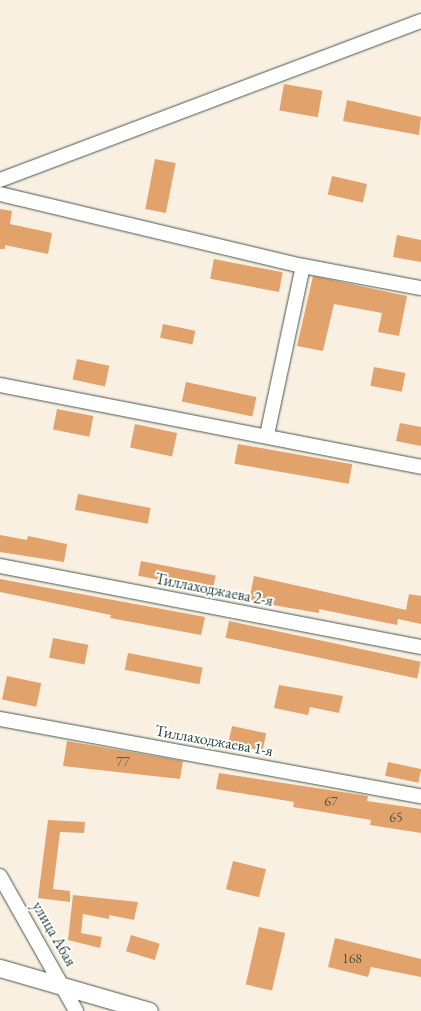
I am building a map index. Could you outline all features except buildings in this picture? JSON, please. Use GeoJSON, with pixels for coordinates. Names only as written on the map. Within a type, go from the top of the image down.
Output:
{"type":"FeatureCollection","features":[{"type":"Feature","properties":{"kind":"street"},"geometry":{"type":"LineString","coordinates":[[0,180],[421,21]]}},
{"type":"Feature","properties":{"kind":"street"},"geometry":{"type":"LineString","coordinates":[[0,194],[303,266],[421,288]]}},
{"type":"Feature","properties":{"kind":"street"},"geometry":{"type":"LineString","coordinates":[[267,435],[303,266]]}},
{"type":"Feature","properties":{"kind":"street"},"geometry":{"type":"LineString","coordinates":[[0,385],[267,435],[421,467]]}},
{"type":"Feature","properties":{"kind":"street","name":"Тиллаходжаева 2-я"},"geometry":{"type":"LineString","coordinates":[[0,566],[421,647]]}},
{"type":"Feature","properties":{"kind":"street","name":"Тиллаходжаева 1-я"},"geometry":{"type":"LineString","coordinates":[[0,719],[421,796]]}},
{"type":"Feature","properties":{"kind":"street","name":"улица Абая"},"geometry":{"type":"LineString","coordinates":[[0,876],[64,985],[76,1011]]}},
{"type":"Feature","properties":{"kind":"street"},"geometry":{"type":"LineString","coordinates":[[0,968],[64,985],[149,1011]]}}]}
